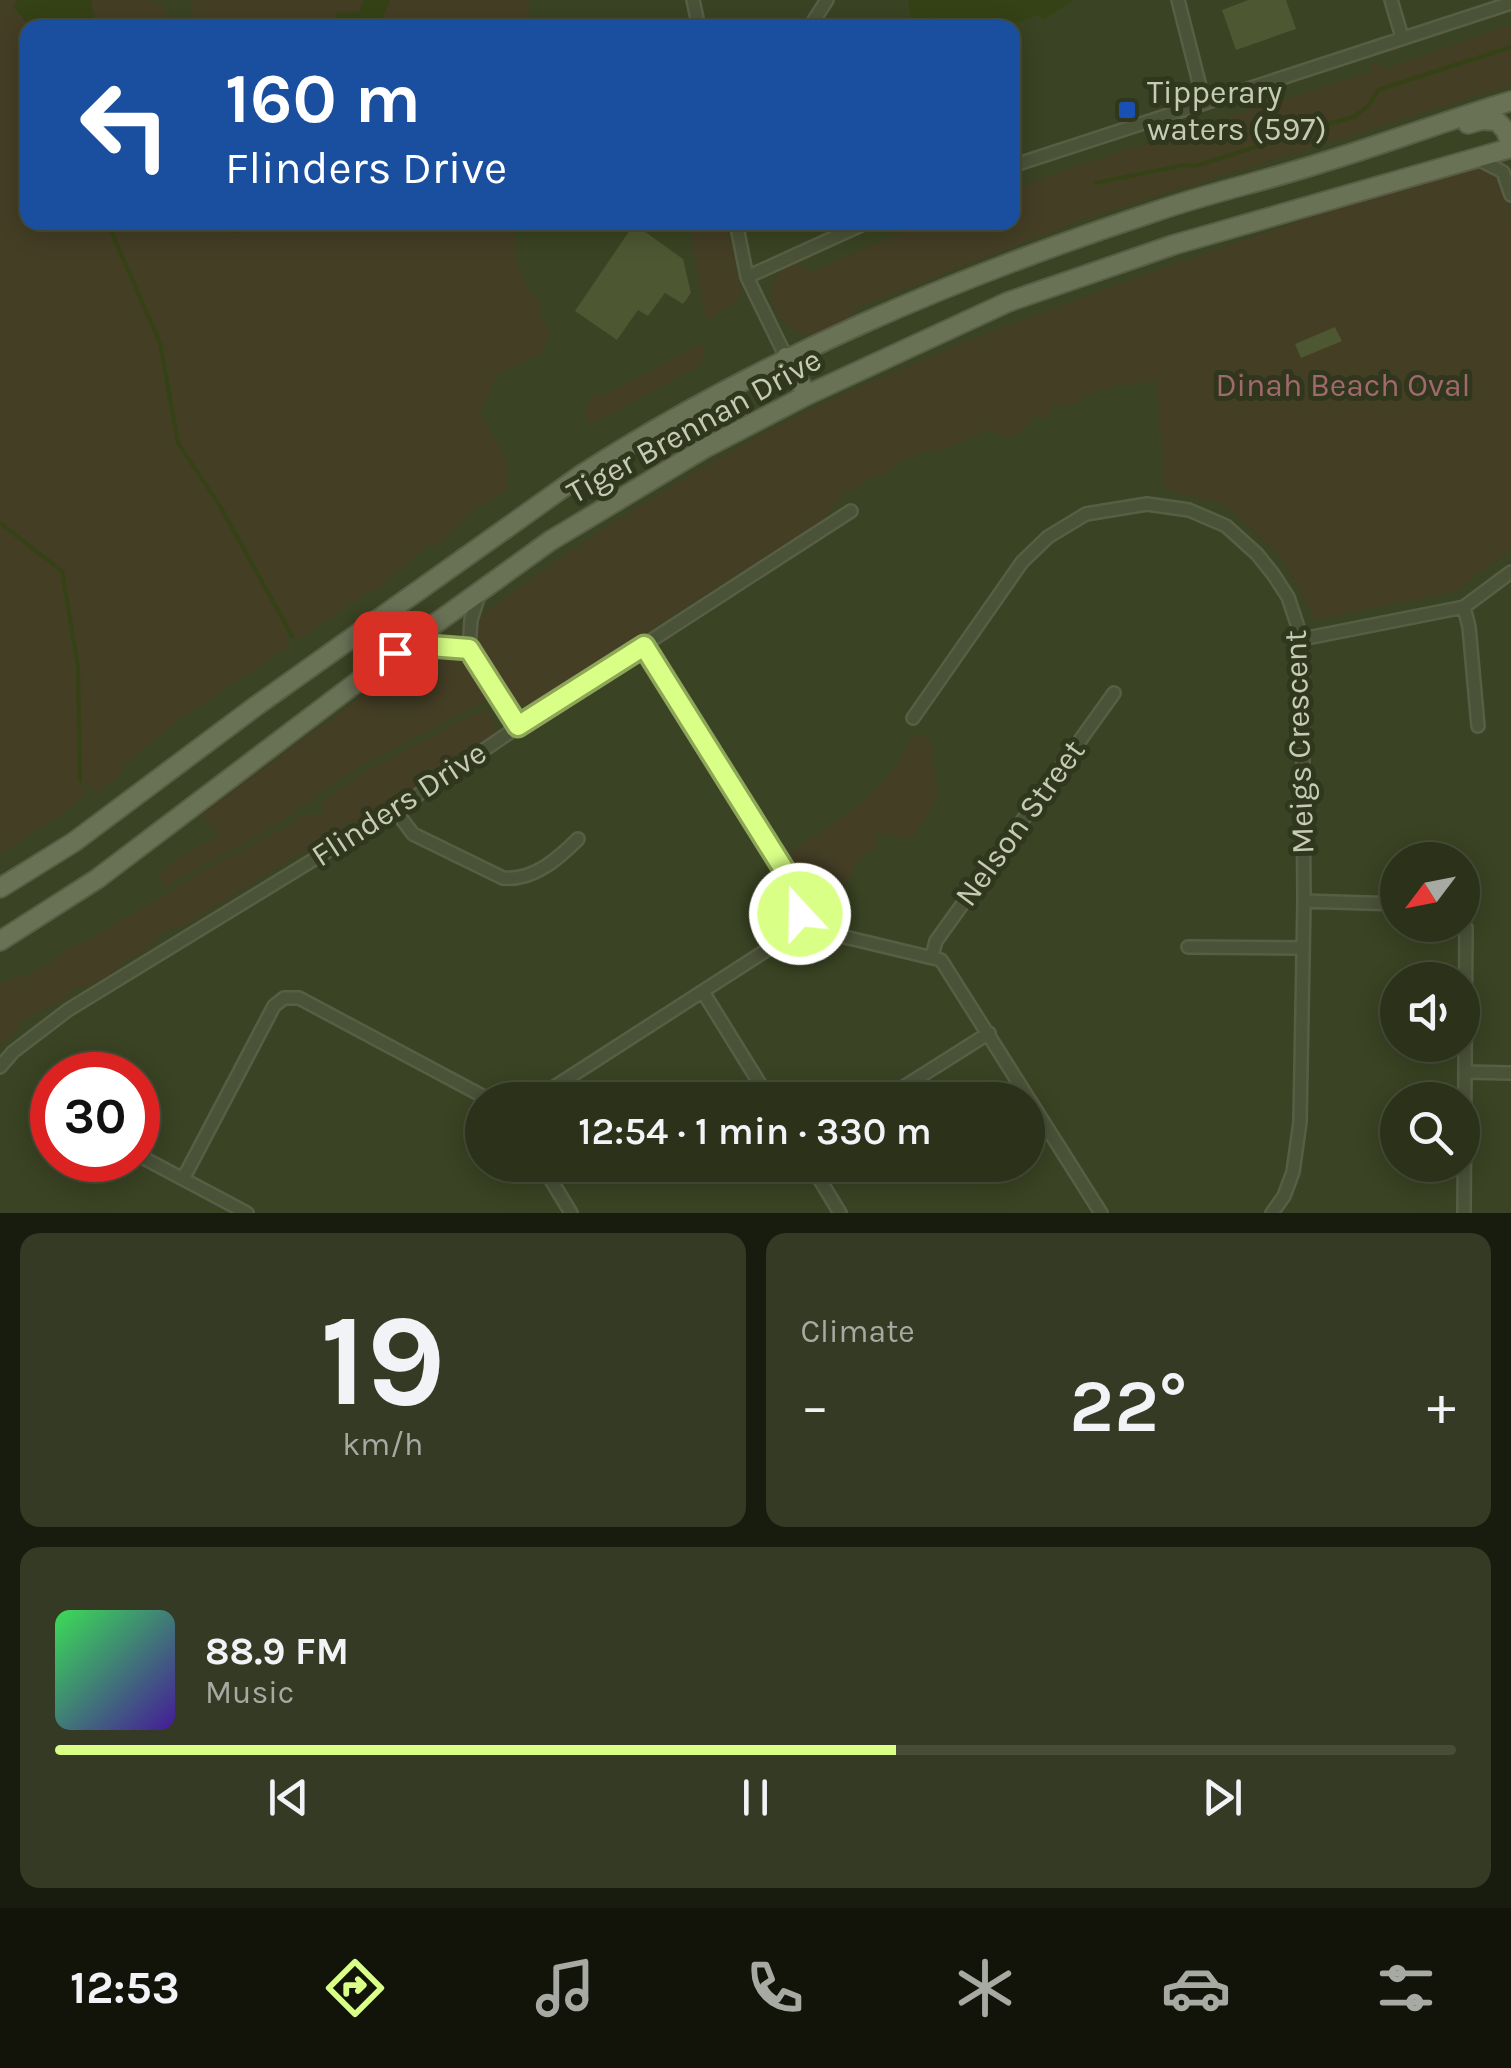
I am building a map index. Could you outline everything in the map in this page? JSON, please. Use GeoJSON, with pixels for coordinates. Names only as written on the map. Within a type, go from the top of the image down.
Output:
{"type":"FeatureCollection","features":[{"type":"Feature","properties":{"kind":"main road","name":"Tiger Brennan Drive"},"geometry":{"type":"LineString","coordinates":[[0,888],[74,842],[272,694],[581,475],[633,441],[786,357],[995,267],[1160,210],[1511,101]]}},
{"type":"Feature","properties":{"kind":"main road"},"geometry":{"type":"LineString","coordinates":[[1281,175],[1302,176],[1482,120],[1497,121],[1506,131],[1511,147]]}},
{"type":"Feature","properties":{"kind":"main road","name":"Tiger Brennan Drive"},"geometry":{"type":"LineString","coordinates":[[0,941],[97,880],[550,540],[703,449],[807,394],[1008,302],[1174,245],[1511,147]]}},
{"type":"Feature","properties":{"kind":"main road"},"geometry":{"type":"LineString","coordinates":[[786,357],[807,394]]}},
{"type":"Feature","properties":{"kind":"street"},"geometry":{"type":"LineString","coordinates":[[1178,0],[1204,102]]}},
{"type":"Feature","properties":{"kind":"street"},"geometry":{"type":"LineString","coordinates":[[1392,0],[1402,37]]}},
{"type":"Feature","properties":{"kind":"street"},"geometry":{"type":"LineString","coordinates":[[1020,163],[1511,3]]}},
{"type":"Feature","properties":{"kind":"street"},"geometry":{"type":"LineString","coordinates":[[1476,158],[1503,172],[1511,194]]}},
{"type":"Feature","properties":{"kind":"street"},"geometry":{"type":"LineString","coordinates":[[738,230],[747,277],[786,357]]}},
{"type":"Feature","properties":{"kind":"street"},"geometry":{"type":"LineString","coordinates":[[747,277],[850,230]]}},
{"type":"Feature","properties":{"kind":"street","name":"Meigs Crescent"},"geometry":{"type":"LineString","coordinates":[[912,718],[1034,549],[1068,523],[1101,510],[1148,504],[1170,506],[1226,526],[1273,574],[1288,596],[1302,640],[1304,901],[1297,1149],[1288,1188],[1272,1213]]}},
{"type":"Feature","properties":{"kind":"street","name":"Flinders Drive"},"geometry":{"type":"LineString","coordinates":[[0,1067],[13,1052],[68,1010],[395,810],[851,511]]}},
{"type":"Feature","properties":{"kind":"street"},"geometry":{"type":"LineString","coordinates":[[1302,640],[1464,607],[1511,572]]}},
{"type":"Feature","properties":{"kind":"street"},"geometry":{"type":"LineString","coordinates":[[480,591],[471,620],[469,649],[518,726]]}},
{"type":"Feature","properties":{"kind":"street"},"geometry":{"type":"LineString","coordinates":[[1464,607],[1478,726]]}},
{"type":"Feature","properties":{"kind":"street"},"geometry":{"type":"LineString","coordinates":[[395,653],[430,646],[469,649]]}},
{"type":"Feature","properties":{"kind":"street"},"geometry":{"type":"LineString","coordinates":[[644,646],[788,876],[810,924]]}},
{"type":"Feature","properties":{"kind":"street","name":"Nelson Street"},"geometry":{"type":"LineString","coordinates":[[932,956],[936,940],[1114,693]]}},
{"type":"Feature","properties":{"kind":"street"},"geometry":{"type":"LineString","coordinates":[[395,810],[413,834],[503,878],[520,878],[539,871],[578,839]]}},
{"type":"Feature","properties":{"kind":"street"},"geometry":{"type":"LineString","coordinates":[[1304,901],[1380,903]]}},
{"type":"Feature","properties":{"kind":"street"},"geometry":{"type":"LineString","coordinates":[[562,1082],[810,924],[932,956],[946,966],[1100,1213]]}},
{"type":"Feature","properties":{"kind":"street"},"geometry":{"type":"LineString","coordinates":[[1464,1213],[1466,942]]}},
{"type":"Feature","properties":{"kind":"street"},"geometry":{"type":"LineString","coordinates":[[1188,947],[1302,948]]}},
{"type":"Feature","properties":{"kind":"street"},"geometry":{"type":"LineString","coordinates":[[703,992],[759,1082]]}},
{"type":"Feature","properties":{"kind":"street"},"geometry":{"type":"LineString","coordinates":[[184,1179],[274,1006],[284,998],[300,998],[465,1087]]}},
{"type":"Feature","properties":{"kind":"street"},"geometry":{"type":"LineString","coordinates":[[911,1082],[989,1033]]}},
{"type":"Feature","properties":{"kind":"street"},"geometry":{"type":"LineString","coordinates":[[1465,1072],[1511,1073]]}},
{"type":"Feature","properties":{"kind":"street"},"geometry":{"type":"LineString","coordinates":[[160,1166],[246,1213]]}},
{"type":"Feature","properties":{"kind":"street"},"geometry":{"type":"LineString","coordinates":[[552,1182],[571,1213]]}},
{"type":"Feature","properties":{"kind":"street"},"geometry":{"type":"LineString","coordinates":[[821,1182],[840,1213]]}},
{"type":"Feature","properties":{"kind":"green space"},"geometry":{"type":"Polygon","coordinates":[[[0,0],[18,0],[13,7],[25,20],[20,20],[20,230],[516,230],[521,275],[539,300],[543,323],[551,331],[541,354],[496,375],[480,414],[507,460],[507,489],[477,508],[436,546],[426,546],[378,589],[300,639],[291,632],[286,637],[291,645],[178,721],[123,765],[122,773],[100,791],[95,792],[84,780],[80,783],[87,793],[0,854],[0,0]]]}},
{"type":"Feature","properties":{"kind":"green space"},"geometry":{"type":"Polygon","coordinates":[[[91,0],[149,0],[162,4],[169,20],[94,20],[91,0]]]}},
{"type":"Feature","properties":{"kind":"green space"},"geometry":{"type":"Polygon","coordinates":[[[189,0],[364,0],[359,12],[337,13],[335,20],[196,20],[189,0]]]}},
{"type":"Feature","properties":{"kind":"green space"},"geometry":{"type":"Polygon","coordinates":[[[390,0],[528,0],[529,20],[381,20],[390,0]]]}},
{"type":"Feature","properties":{"kind":"green space"},"geometry":{"type":"Polygon","coordinates":[[[1511,25],[1511,85],[1084,219],[856,308],[837,327],[818,335],[800,332],[785,322],[775,308],[772,292],[777,275],[793,262],[811,272],[908,230],[1020,230],[1020,186],[1371,72],[1372,64],[1378,62],[1384,69],[1511,25]]]}},
{"type":"Feature","properties":{"kind":"green space","name":"Dinah Beach Oval"},"geometry":{"type":"Polygon","coordinates":[[[1498,152],[1511,212],[1511,550],[1456,591],[1316,619],[1280,556],[1226,505],[1165,490],[1157,381],[1092,392],[1074,404],[1050,407],[1049,417],[1033,418],[1019,433],[1006,437],[990,429],[940,451],[931,449],[898,462],[885,475],[869,479],[854,490],[848,488],[823,519],[538,702],[512,702],[482,662],[475,638],[481,616],[640,506],[796,416],[898,370],[1067,303],[1498,152]]]}},
{"type":"Feature","properties":{"kind":"green space"},"geometry":{"type":"Polygon","coordinates":[[[690,230],[728,230],[740,300],[706,321],[690,230]]]}},
{"type":"Feature","properties":{"kind":"green space"},"geometry":{"type":"Polygon","coordinates":[[[704,342],[703,364],[590,425],[585,415],[591,396],[597,393],[601,397],[704,342]]]}},
{"type":"Feature","properties":{"kind":"green space"},"geometry":{"type":"Polygon","coordinates":[[[436,651],[456,652],[490,699],[357,768],[271,828],[164,887],[159,874],[218,836],[219,832],[202,814],[414,658],[436,651]]]}},
{"type":"Feature","properties":{"kind":"green space"},"geometry":{"type":"Polygon","coordinates":[[[490,709],[495,734],[480,750],[469,750],[462,764],[446,771],[435,768],[421,777],[421,787],[410,794],[399,792],[360,823],[346,823],[345,832],[309,848],[182,927],[162,932],[139,956],[129,958],[103,980],[71,990],[62,1001],[22,1020],[14,1034],[0,1044],[0,984],[40,969],[298,817],[322,814],[320,803],[364,772],[490,709]]]}},
{"type":"Feature","properties":{"kind":"green space"},"geometry":{"type":"Polygon","coordinates":[[[920,733],[930,741],[938,798],[911,839],[872,832],[877,841],[874,849],[853,870],[835,917],[827,912],[818,917],[810,907],[810,889],[816,887],[802,867],[795,867],[790,860],[792,851],[862,802],[892,771],[910,737],[920,733]]]}},
{"type":"Feature","properties":{"kind":"shaded area"},"geometry":{"type":"Polygon","coordinates":[[[18,0],[91,0],[94,20],[25,20],[13,6],[18,0]]]}},
{"type":"Feature","properties":{"kind":"shaded area"},"geometry":{"type":"Polygon","coordinates":[[[364,0],[390,0],[381,20],[334,20],[337,13],[359,12],[364,0]]]}},
{"type":"Feature","properties":{"kind":"shaded area"},"geometry":{"type":"Polygon","coordinates":[[[908,0],[1073,0],[1043,20],[1039,15],[1020,21],[929,17],[912,20],[908,0]]]}},
{"type":"Feature","properties":{"kind":"building"},"geometry":{"type":"Polygon","coordinates":[[[1248,0],[1286,0],[1296,29],[1236,50],[1222,10],[1248,0]]]}},
{"type":"Feature","properties":{"kind":"building"},"geometry":{"type":"Polygon","coordinates":[[[630,230],[642,230],[683,259],[691,293],[683,304],[665,293],[648,316],[638,310],[617,340],[575,311],[630,230]]]}},
{"type":"Feature","properties":{"kind":"building"},"geometry":{"type":"Polygon","coordinates":[[[1335,327],[1342,341],[1301,358],[1295,344],[1335,327]]]}},
{"type":"Feature","properties":{"kind":"waterway"},"geometry":{"type":"LineString","coordinates":[[1095,183],[1195,166],[1355,116],[1369,105],[1378,90],[1511,47]]}},
{"type":"Feature","properties":{"kind":"waterway"},"geometry":{"type":"LineString","coordinates":[[111,230],[160,343],[178,443],[220,506],[292,636]]}},
{"type":"Feature","properties":{"kind":"waterway"},"geometry":{"type":"LineString","coordinates":[[0,523],[62,571],[78,667],[80,780]]}},
{"type":"Feature","properties":{"kind":"place","name":"Tipperary waters (597)"},"geometry":{"type":"Point","coordinates":[1127,110]}},
{"type":"Feature","properties":{"kind":"route"},"geometry":{"type":"LineString","coordinates":[[395,653],[430,646],[469,649],[518,726],[644,646],[788,876],[800,914]]}}]}
